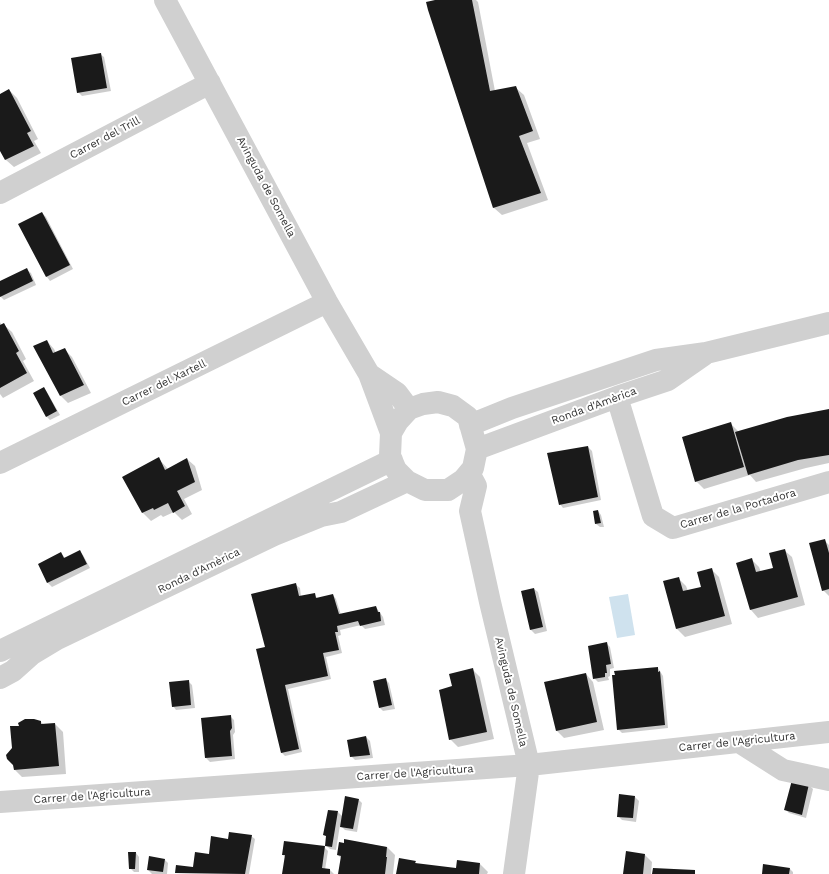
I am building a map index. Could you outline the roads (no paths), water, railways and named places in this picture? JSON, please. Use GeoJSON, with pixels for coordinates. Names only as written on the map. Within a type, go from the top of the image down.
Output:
{"type":"FeatureCollection","features":[{"type":"Feature","properties":{"kind":"street","name":"Avinguda de Somella"},"geometry":{"type":"LineString","coordinates":[[164,0],[327,302],[369,374],[392,433]]}},
{"type":"Feature","properties":{"kind":"street","name":"Carrer del Trill"},"geometry":{"type":"LineString","coordinates":[[0,193],[210,83]]}},
{"type":"Feature","properties":{"kind":"street","name":"Carrer del Xartell"},"geometry":{"type":"LineString","coordinates":[[0,463],[327,302]]}},
{"type":"Feature","properties":{"kind":"street","name":"Ronda d'Amèrica"},"geometry":{"type":"LineString","coordinates":[[470,425],[512,408],[656,360],[706,353],[829,323]]}},
{"type":"Feature","properties":{"kind":"street","name":"Ronda d'Amèrica"},"geometry":{"type":"LineString","coordinates":[[477,450],[617,397],[668,380],[706,353]]}},
{"type":"Feature","properties":{"kind":"street","name":"Avinguda de Somella"},"geometry":{"type":"LineString","coordinates":[[369,374],[397,393],[409,409]]}},
{"type":"Feature","properties":{"kind":"street","name":"Carrer de la Portadora"},"geometry":{"type":"LineString","coordinates":[[617,397],[652,516],[673,528],[829,482]]}},
{"type":"Feature","properties":{"kind":"street"},"geometry":{"type":"LineString","coordinates":[[438,402],[453,406],[468,417],[470,425],[477,450],[472,468],[463,480],[448,490],[425,490],[407,482],[396,470],[390,456],[392,433],[398,421],[409,409],[423,404],[438,402]]}},
{"type":"Feature","properties":{"kind":"street","name":"Ronda d'Amèrica"},"geometry":{"type":"LineString","coordinates":[[0,651],[392,460]]}},
{"type":"Feature","properties":{"kind":"street","name":"Avinguda de Somella"},"geometry":{"type":"LineString","coordinates":[[469,473],[476,486],[470,511],[529,765],[514,874]]}},
{"type":"Feature","properties":{"kind":"street","name":"Ronda d'Amèrica"},"geometry":{"type":"LineString","coordinates":[[0,678],[13,671],[32,654],[57,639],[274,535],[320,516],[341,512],[407,482]]}},
{"type":"Feature","properties":{"kind":"street"},"geometry":{"type":"LineString","coordinates":[[448,490],[470,511]]}},
{"type":"Feature","properties":{"kind":"street","name":"Carrer de l'Agricultura"},"geometry":{"type":"LineString","coordinates":[[0,802],[529,765],[829,732]]}},
{"type":"Feature","properties":{"kind":"street"},"geometry":{"type":"LineString","coordinates":[[739,742],[783,770],[829,780]]}},
{"type":"Feature","properties":{"kind":"water"},"geometry":{"type":"Polygon","coordinates":[[[628,594],[635,635],[617,638],[609,597],[628,594]]]}}]}
